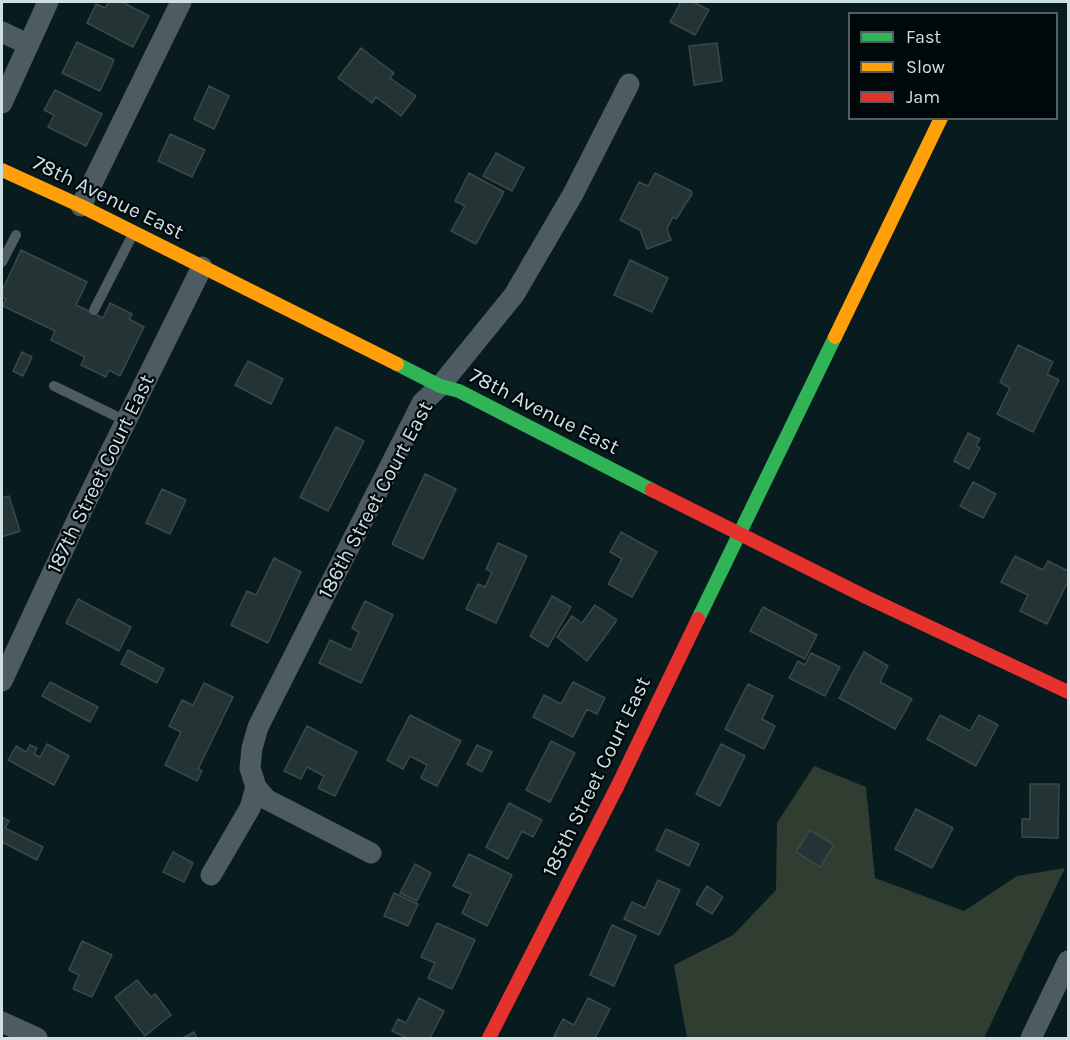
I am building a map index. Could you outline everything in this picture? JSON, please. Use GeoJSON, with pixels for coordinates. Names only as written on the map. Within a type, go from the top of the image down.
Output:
{"type":"FeatureCollection","features":[{"type":"Feature","properties":{"kind":"street"},"geometry":{"type":"LineString","coordinates":[[2,103],[48,2]]}},
{"type":"Feature","properties":{"kind":"street"},"geometry":{"type":"LineString","coordinates":[[81,206],[181,2]]}},
{"type":"Feature","properties":{"kind":"street"},"geometry":{"type":"LineString","coordinates":[[2,32],[27,44]]}},
{"type":"Feature","properties":{"kind":"street","name":"186th Street Court East"},"geometry":{"type":"LineString","coordinates":[[211,875],[250,808],[256,787],[250,768],[252,748],[258,727],[422,403],[440,386],[514,295],[573,194],[629,84]]}},
{"type":"Feature","properties":{"kind":"street","name":"185th Street Court East"},"geometry":{"type":"LineString","coordinates":[[489,1038],[618,785],[940,120]]}},
{"type":"Feature","properties":{"kind":"street","name":"78th Avenue East"},"geometry":{"type":"LineString","coordinates":[[2,170],[81,206],[440,386],[459,390],[740,533],[999,661],[1068,692]]}},
{"type":"Feature","properties":{"kind":"street","name":"187th Street Court East"},"geometry":{"type":"LineString","coordinates":[[2,681],[202,267]]}},
{"type":"Feature","properties":{"kind":"street"},"geometry":{"type":"LineString","coordinates":[[256,787],[266,799],[371,853]]}},
{"type":"Feature","properties":{"kind":"street"},"geometry":{"type":"LineString","coordinates":[[1030,1038],[1068,960]]}},
{"type":"Feature","properties":{"kind":"street"},"geometry":{"type":"LineString","coordinates":[[2,1022],[37,1038]]}},
{"type":"Feature","properties":{"kind":"lane"},"geometry":{"type":"LineString","coordinates":[[94,310],[134,233]]}},
{"type":"Feature","properties":{"kind":"lane"},"geometry":{"type":"LineString","coordinates":[[2,262],[16,235]]}},
{"type":"Feature","properties":{"kind":"lane"},"geometry":{"type":"LineString","coordinates":[[54,386],[126,421]]}},
{"type":"Feature","properties":{"kind":"green space"},"geometry":{"type":"Polygon","coordinates":[[[814,766],[866,787],[875,878],[964,911],[1017,876],[1065,868],[984,1038],[687,1038],[674,965],[733,935],[776,890],[777,823],[814,766]]]}},
{"type":"Feature","properties":{"kind":"building"},"geometry":{"type":"Polygon","coordinates":[[[109,2],[122,2],[149,16],[133,47],[87,23],[96,4],[105,8],[109,2]]]}},
{"type":"Feature","properties":{"kind":"building"},"geometry":{"type":"Polygon","coordinates":[[[681,2],[693,2],[709,10],[695,35],[670,22],[681,2]]]}},
{"type":"Feature","properties":{"kind":"building"},"geometry":{"type":"Polygon","coordinates":[[[77,42],[114,60],[100,91],[62,73],[77,42]]]}},
{"type":"Feature","properties":{"kind":"building"},"geometry":{"type":"Polygon","coordinates":[[[717,43],[722,81],[694,85],[689,46],[717,43]]]}},
{"type":"Feature","properties":{"kind":"building"},"geometry":{"type":"Polygon","coordinates":[[[361,48],[394,73],[390,78],[416,96],[401,116],[376,97],[372,103],[338,78],[361,48]]]}},
{"type":"Feature","properties":{"kind":"building"},"geometry":{"type":"Polygon","coordinates":[[[209,86],[229,96],[214,129],[194,119],[209,86]]]}},
{"type":"Feature","properties":{"kind":"building"},"geometry":{"type":"Polygon","coordinates":[[[55,90],[102,114],[86,146],[48,127],[54,115],[44,110],[55,90]]]}},
{"type":"Feature","properties":{"kind":"building"},"geometry":{"type":"Polygon","coordinates":[[[170,134],[205,150],[192,177],[158,161],[170,134]]]}},
{"type":"Feature","properties":{"kind":"building"},"geometry":{"type":"Polygon","coordinates":[[[496,153],[524,168],[512,191],[483,176],[496,153]]]}},
{"type":"Feature","properties":{"kind":"building"},"geometry":{"type":"Polygon","coordinates":[[[469,173],[504,192],[476,244],[451,231],[465,206],[455,201],[469,173]]]}},
{"type":"Feature","properties":{"kind":"building"},"geometry":{"type":"Polygon","coordinates":[[[655,173],[691,191],[692,194],[676,219],[673,217],[667,229],[671,240],[647,249],[640,230],[620,220],[639,182],[648,186],[655,173]]]}},
{"type":"Feature","properties":{"kind":"building"},"geometry":{"type":"Polygon","coordinates":[[[21,250],[87,282],[76,305],[103,318],[110,303],[132,314],[129,319],[144,327],[120,376],[109,370],[106,377],[81,365],[85,357],[51,340],[55,331],[3,306],[6,299],[2,297],[2,291],[21,250]]]}},
{"type":"Feature","properties":{"kind":"building"},"geometry":{"type":"Polygon","coordinates":[[[630,260],[668,278],[652,312],[614,295],[630,260]]]}},
{"type":"Feature","properties":{"kind":"building"},"geometry":{"type":"Polygon","coordinates":[[[1018,345],[1053,362],[1047,374],[1059,380],[1033,432],[997,414],[1010,388],[1000,382],[1018,345]]]}},
{"type":"Feature","properties":{"kind":"building"},"geometry":{"type":"Polygon","coordinates":[[[22,352],[32,357],[23,376],[13,371],[22,352]]]}},
{"type":"Feature","properties":{"kind":"building"},"geometry":{"type":"Polygon","coordinates":[[[248,361],[283,379],[271,404],[235,385],[248,361]]]}},
{"type":"Feature","properties":{"kind":"building"},"geometry":{"type":"Polygon","coordinates":[[[336,427],[364,441],[328,511],[300,497],[336,427]]]}},
{"type":"Feature","properties":{"kind":"building"},"geometry":{"type":"Polygon","coordinates":[[[968,433],[980,439],[976,446],[980,448],[969,469],[954,461],[968,433]]]}},
{"type":"Feature","properties":{"kind":"building"},"geometry":{"type":"Polygon","coordinates":[[[425,474],[456,489],[423,559],[392,544],[425,474]]]}},
{"type":"Feature","properties":{"kind":"building"},"geometry":{"type":"Polygon","coordinates":[[[973,482],[996,494],[983,518],[960,506],[973,482]]]}},
{"type":"Feature","properties":{"kind":"building"},"geometry":{"type":"Polygon","coordinates":[[[162,489],[186,500],[170,534],[146,523],[162,489]]]}},
{"type":"Feature","properties":{"kind":"building"},"geometry":{"type":"Polygon","coordinates":[[[9,496],[20,531],[2,537],[2,498],[9,496]]]}},
{"type":"Feature","properties":{"kind":"building"},"geometry":{"type":"Polygon","coordinates":[[[621,532],[657,552],[632,597],[608,584],[622,559],[610,552],[621,532]]]}},
{"type":"Feature","properties":{"kind":"building"},"geometry":{"type":"Polygon","coordinates":[[[498,543],[527,556],[496,623],[466,609],[478,584],[485,587],[492,572],[486,569],[498,543]]]}},
{"type":"Feature","properties":{"kind":"building"},"geometry":{"type":"Polygon","coordinates":[[[1015,556],[1043,570],[1048,561],[1068,571],[1068,581],[1047,624],[1020,611],[1028,595],[1001,582],[1015,556]]]}},
{"type":"Feature","properties":{"kind":"building"},"geometry":{"type":"Polygon","coordinates":[[[274,558],[301,572],[268,643],[231,625],[247,591],[256,595],[274,558]]]}},
{"type":"Feature","properties":{"kind":"building"},"geometry":{"type":"Polygon","coordinates":[[[552,596],[571,607],[548,647],[530,636],[552,596]]]}},
{"type":"Feature","properties":{"kind":"building"},"geometry":{"type":"Polygon","coordinates":[[[78,599],[131,627],[119,651],[66,623],[78,599]]]}},
{"type":"Feature","properties":{"kind":"building"},"geometry":{"type":"Polygon","coordinates":[[[365,601],[393,615],[361,683],[319,663],[330,640],[351,650],[359,632],[352,628],[365,601]]]}},
{"type":"Feature","properties":{"kind":"building"},"geometry":{"type":"Polygon","coordinates":[[[595,605],[617,620],[587,661],[557,637],[572,616],[582,623],[595,605]]]}},
{"type":"Feature","properties":{"kind":"building"},"geometry":{"type":"Polygon","coordinates":[[[763,607],[817,635],[805,659],[750,631],[763,607]]]}},
{"type":"Feature","properties":{"kind":"building"},"geometry":{"type":"Polygon","coordinates":[[[128,650],[164,669],[157,683],[121,664],[128,650]]]}},
{"type":"Feature","properties":{"kind":"building"},"geometry":{"type":"Polygon","coordinates":[[[864,652],[888,666],[880,682],[912,699],[895,729],[839,698],[864,652]]]}},
{"type":"Feature","properties":{"kind":"building"},"geometry":{"type":"Polygon","coordinates":[[[811,653],[840,667],[825,696],[789,678],[798,661],[805,665],[811,653]]]}},
{"type":"Feature","properties":{"kind":"building"},"geometry":{"type":"Polygon","coordinates":[[[50,682],[98,707],[90,722],[42,696],[50,682]]]}},
{"type":"Feature","properties":{"kind":"building"},"geometry":{"type":"Polygon","coordinates":[[[573,682],[605,698],[597,714],[587,709],[573,737],[533,717],[544,695],[561,704],[573,682]]]}},
{"type":"Feature","properties":{"kind":"building"},"geometry":{"type":"Polygon","coordinates":[[[204,683],[233,697],[198,769],[202,771],[197,781],[165,765],[181,732],[169,726],[182,700],[193,705],[204,683]]]}},
{"type":"Feature","properties":{"kind":"building"},"geometry":{"type":"Polygon","coordinates":[[[748,684],[773,696],[762,719],[775,726],[764,749],[725,729],[748,684]]]}},
{"type":"Feature","properties":{"kind":"building"},"geometry":{"type":"Polygon","coordinates":[[[410,715],[461,741],[437,786],[421,778],[427,765],[410,756],[403,769],[387,760],[410,715]]]}},
{"type":"Feature","properties":{"kind":"building"},"geometry":{"type":"Polygon","coordinates":[[[940,715],[970,731],[979,715],[998,725],[976,766],[927,739],[940,715]]]}},
{"type":"Feature","properties":{"kind":"building"},"geometry":{"type":"Polygon","coordinates":[[[307,726],[357,752],[335,796],[318,788],[324,776],[307,767],[301,779],[284,771],[307,726]]]}},
{"type":"Feature","properties":{"kind":"building"},"geometry":{"type":"Polygon","coordinates":[[[551,741],[575,753],[550,802],[526,790],[551,741]]]}},
{"type":"Feature","properties":{"kind":"building"},"geometry":{"type":"Polygon","coordinates":[[[47,744],[69,756],[54,785],[8,760],[16,746],[26,752],[30,745],[37,748],[34,754],[40,757],[47,744]]]}},
{"type":"Feature","properties":{"kind":"building"},"geometry":{"type":"Polygon","coordinates":[[[721,744],[745,756],[720,806],[696,794],[721,744]]]}},
{"type":"Feature","properties":{"kind":"building"},"geometry":{"type":"Polygon","coordinates":[[[477,745],[492,752],[482,772],[467,764],[477,745]]]}},
{"type":"Feature","properties":{"kind":"building"},"geometry":{"type":"Polygon","coordinates":[[[1030,784],[1059,784],[1058,838],[1022,837],[1022,819],[1030,819],[1030,784]]]}},
{"type":"Feature","properties":{"kind":"building"},"geometry":{"type":"Polygon","coordinates":[[[509,803],[542,820],[533,837],[522,831],[508,859],[486,847],[509,803]]]}},
{"type":"Feature","properties":{"kind":"building"},"geometry":{"type":"Polygon","coordinates":[[[916,809],[953,828],[932,868],[895,849],[916,809]]]}},
{"type":"Feature","properties":{"kind":"building"},"geometry":{"type":"Polygon","coordinates":[[[2,817],[9,821],[5,828],[43,847],[37,860],[2,842],[2,817]]]}},
{"type":"Feature","properties":{"kind":"building"},"geometry":{"type":"Polygon","coordinates":[[[666,829],[699,844],[689,866],[656,850],[666,829]]]}},
{"type":"Feature","properties":{"kind":"building"},"geometry":{"type":"Polygon","coordinates":[[[810,830],[834,845],[820,867],[796,852],[810,830]]]}},
{"type":"Feature","properties":{"kind":"building"},"geometry":{"type":"Polygon","coordinates":[[[173,852],[193,863],[184,882],[163,872],[173,852]]]}},
{"type":"Feature","properties":{"kind":"building"},"geometry":{"type":"Polygon","coordinates":[[[469,854],[512,875],[487,926],[462,913],[471,894],[453,886],[469,854]]]}},
{"type":"Feature","properties":{"kind":"building"},"geometry":{"type":"Polygon","coordinates":[[[415,864],[431,873],[417,901],[400,893],[415,864]]]}},
{"type":"Feature","properties":{"kind":"building"},"geometry":{"type":"Polygon","coordinates":[[[658,880],[680,890],[659,935],[624,919],[632,902],[645,908],[658,880]]]}},
{"type":"Feature","properties":{"kind":"building"},"geometry":{"type":"Polygon","coordinates":[[[707,886],[723,897],[712,914],[696,904],[707,886]]]}},
{"type":"Feature","properties":{"kind":"building"},"geometry":{"type":"Polygon","coordinates":[[[394,893],[418,904],[408,926],[384,916],[394,893]]]}},
{"type":"Feature","properties":{"kind":"building"},"geometry":{"type":"Polygon","coordinates":[[[437,923],[475,940],[452,989],[428,978],[435,963],[421,957],[437,923]]]}},
{"type":"Feature","properties":{"kind":"building"},"geometry":{"type":"Polygon","coordinates":[[[612,925],[636,936],[614,986],[590,975],[612,925]]]}},
{"type":"Feature","properties":{"kind":"building"},"geometry":{"type":"Polygon","coordinates":[[[82,941],[112,955],[92,997],[73,989],[79,975],[69,970],[82,941]]]}},
{"type":"Feature","properties":{"kind":"building"},"geometry":{"type":"Polygon","coordinates":[[[137,980],[151,997],[155,994],[171,1015],[145,1036],[115,997],[137,980]]]}},
{"type":"Feature","properties":{"kind":"building"},"geometry":{"type":"Polygon","coordinates":[[[419,998],[444,1011],[430,1038],[407,1038],[392,1031],[398,1019],[406,1023],[419,998]]]}},
{"type":"Feature","properties":{"kind":"building"},"geometry":{"type":"Polygon","coordinates":[[[588,998],[610,1009],[595,1038],[554,1036],[563,1019],[574,1025],[588,998]]]}},
{"type":"Feature","properties":{"kind":"building"},"geometry":{"type":"Polygon","coordinates":[[[194,1032],[197,1038],[183,1038],[194,1032]]]}},
{"type":"Feature","properties":{"kind":"traffic: fast"},"geometry":{"type":"LineString","coordinates":[[698,619],[835,337]]}},
{"type":"Feature","properties":{"kind":"traffic: fast"},"geometry":{"type":"LineString","coordinates":[[397,364],[440,386],[459,391],[652,490]]}},
{"type":"Feature","properties":{"kind":"traffic: slow"},"geometry":{"type":"LineString","coordinates":[[835,337],[940,120]]}},
{"type":"Feature","properties":{"kind":"traffic: slow"},"geometry":{"type":"LineString","coordinates":[[2,170],[81,206],[397,364]]}},
{"type":"Feature","properties":{"kind":"traffic: jam"},"geometry":{"type":"LineString","coordinates":[[652,490],[866,597],[1068,692]]}},
{"type":"Feature","properties":{"kind":"traffic: jam"},"geometry":{"type":"LineString","coordinates":[[489,1038],[618,785],[698,619]]}}]}
